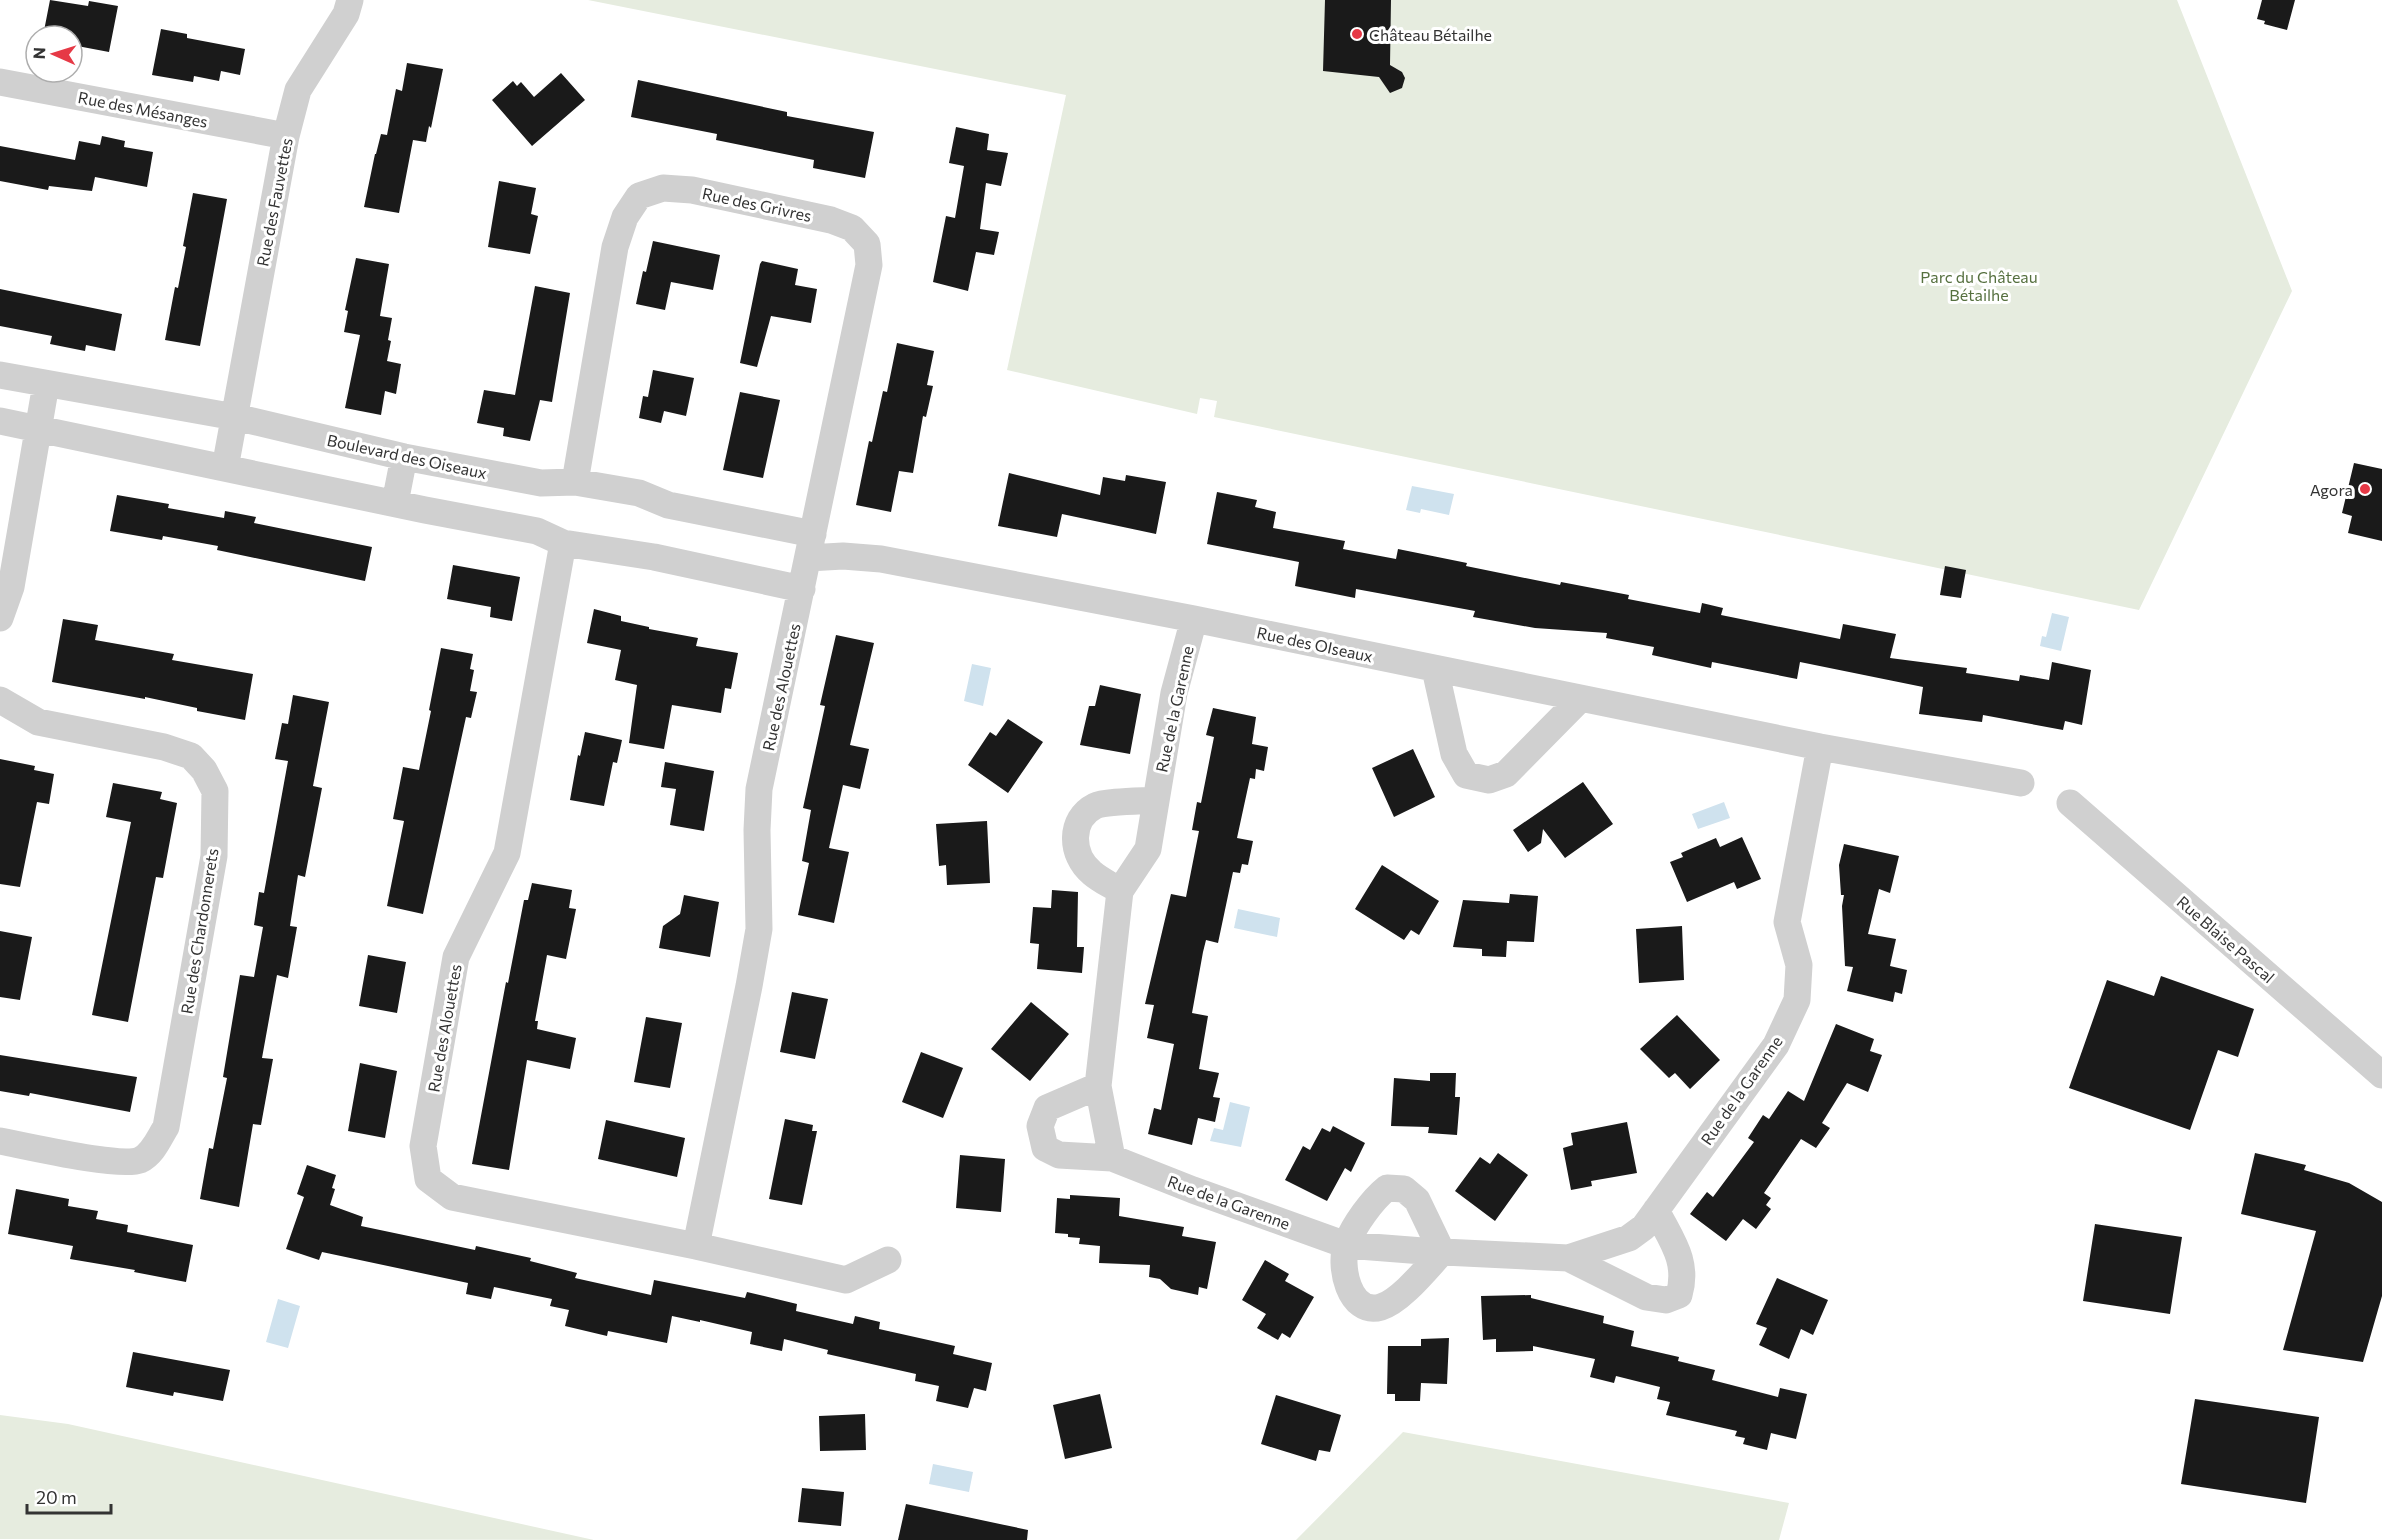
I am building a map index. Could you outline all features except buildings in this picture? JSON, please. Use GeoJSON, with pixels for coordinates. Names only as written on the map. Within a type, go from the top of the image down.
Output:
{"type":"FeatureCollection","features":[{"type":"Feature","properties":{"kind":"street","name":"Rue des Fauvettes"},"geometry":{"type":"LineString","coordinates":[[225,468],[286,136],[298,90],[346,14],[350,0]]}},
{"type":"Feature","properties":{"kind":"street","name":"Rue des Mésanges"},"geometry":{"type":"LineString","coordinates":[[0,82],[286,136]]}},
{"type":"Feature","properties":{"kind":"street","name":"Rue des Grivres"},"geometry":{"type":"LineString","coordinates":[[575,482],[615,247],[625,217],[639,196],[663,188],[692,190],[820,218],[852,228],[867,244],[869,265],[802,589]]}},
{"type":"Feature","properties":{"kind":"street","name":"Boulevard des Oiseaux"},"geometry":{"type":"LineString","coordinates":[[0,375],[235,417],[404,457],[541,483],[575,482],[639,493],[668,505],[811,546]]}},
{"type":"Feature","properties":{"kind":"street"},"geometry":{"type":"LineString","coordinates":[[0,618],[11,587],[46,384]]}},
{"type":"Feature","properties":{"kind":"street"},"geometry":{"type":"LineString","coordinates":[[0,421],[537,531],[563,543],[654,557],[802,589]]}},
{"type":"Feature","properties":{"kind":"street"},"geometry":{"type":"LineString","coordinates":[[395,503],[404,457]]}},
{"type":"Feature","properties":{"kind":"street","name":"Rue des Alouettes"},"geometry":{"type":"LineString","coordinates":[[563,543],[507,853],[456,957],[423,1146],[428,1179],[452,1197],[696,1246],[846,1280],[888,1260]]}},
{"type":"Feature","properties":{"kind":"street","name":"Rue des OIseaux"},"geometry":{"type":"LineString","coordinates":[[811,546],[843,556],[881,559],[1194,619],[1820,747],[2021,783]]}},
{"type":"Feature","properties":{"kind":"street","name":"Rue des Alouettes"},"geometry":{"type":"LineString","coordinates":[[696,1246],[759,929],[757,830],[759,789],[802,589]]}},
{"type":"Feature","properties":{"kind":"street","name":"Rue de la Garenne"},"geometry":{"type":"LineString","coordinates":[[1112,1158],[1098,1086],[1120,891],[1148,849],[1174,693],[1194,619]]}},
{"type":"Feature","properties":{"kind":"street"},"geometry":{"type":"LineString","coordinates":[[1435,669],[1454,754],[1466,775],[1489,780],[1506,774],[1580,699]]}},
{"type":"Feature","properties":{"kind":"street","name":"Rue des Chardonnerets"},"geometry":{"type":"LineString","coordinates":[[0,700],[38,722],[164,747],[191,756],[204,770],[214,791],[214,856],[166,1127],[154,1148],[139,1160],[106,1161],[0,1141]]}},
{"type":"Feature","properties":{"kind":"street","name":"Rue de la Garenne"},"geometry":{"type":"LineString","coordinates":[[1098,1086],[1047,1108],[1040,1126],[1045,1148],[1059,1155],[1112,1158],[1346,1245],[1568,1258],[1629,1238],[1644,1227],[1776,1045],[1797,1000],[1799,965],[1787,921],[1820,747]]}},
{"type":"Feature","properties":{"kind":"street"},"geometry":{"type":"LineString","coordinates":[[1120,891],[1090,872],[1079,854],[1074,835],[1079,818],[1096,805],[1156,800]]}},
{"type":"Feature","properties":{"kind":"street","name":"Rue Blaise Pascal"},"geometry":{"type":"LineString","coordinates":[[2070,803],[2382,1075]]}},
{"type":"Feature","properties":{"kind":"street"},"geometry":{"type":"LineString","coordinates":[[1387,1188],[1404,1189],[1417,1200],[1442,1252],[1395,1300],[1380,1308],[1363,1306],[1351,1296],[1345,1275],[1346,1245],[1375,1198],[1387,1188]]}},
{"type":"Feature","properties":{"kind":"street","name":"Rue de la Garenne"},"geometry":{"type":"LineString","coordinates":[[1568,1258],[1646,1297],[1666,1300],[1679,1295],[1684,1279],[1681,1261],[1656,1210]]}},
{"type":"Feature","properties":{"kind":"green space","name":"Parc du Château Bétailhe"},"geometry":{"type":"Polygon","coordinates":[[[588,0],[2177,0],[2292,291],[2139,610],[1214,417],[1217,401],[1200,398],[1197,414],[1007,370],[1066,95],[588,0]]]}},
{"type":"Feature","properties":{"kind":"green space"},"geometry":{"type":"Polygon","coordinates":[[[0,1415],[68,1424],[594,1540],[0,1539],[0,1415]]]}},
{"type":"Feature","properties":{"kind":"green space"},"geometry":{"type":"Polygon","coordinates":[[[1403,1432],[1789,1503],[1779,1540],[1296,1540],[1403,1432]]]}},
{"type":"Feature","properties":{"kind":"water"},"geometry":{"type":"Polygon","coordinates":[[[1412,486],[1454,494],[1449,515],[1421,509],[1420,513],[1406,510],[1412,486]]]}},
{"type":"Feature","properties":{"kind":"water"},"geometry":{"type":"Polygon","coordinates":[[[2052,613],[2069,617],[2061,651],[2040,646],[2042,636],[2046,637],[2052,613]]]}},
{"type":"Feature","properties":{"kind":"water"},"geometry":{"type":"Polygon","coordinates":[[[972,664],[991,668],[983,706],[964,701],[972,664]]]}},
{"type":"Feature","properties":{"kind":"water"},"geometry":{"type":"Polygon","coordinates":[[[1724,802],[1730,818],[1698,829],[1692,814],[1724,802]]]}},
{"type":"Feature","properties":{"kind":"water"},"geometry":{"type":"Polygon","coordinates":[[[1238,909],[1280,918],[1277,937],[1234,928],[1238,909]]]}},
{"type":"Feature","properties":{"kind":"water"},"geometry":{"type":"Polygon","coordinates":[[[1230,1102],[1250,1107],[1241,1147],[1210,1141],[1214,1128],[1223,1130],[1230,1102]]]}},
{"type":"Feature","properties":{"kind":"water"},"geometry":{"type":"Polygon","coordinates":[[[278,1299],[300,1306],[288,1348],[266,1342],[278,1299]]]}},
{"type":"Feature","properties":{"kind":"water"},"geometry":{"type":"Polygon","coordinates":[[[933,1464],[973,1472],[969,1492],[929,1484],[933,1464]]]}},
{"type":"Feature","properties":{"kind":"place","name":"Château Bétailhe"},"geometry":{"type":"Point","coordinates":[1357,34]}},
{"type":"Feature","properties":{"kind":"place","name":"Agora"},"geometry":{"type":"Point","coordinates":[2365,489]}}]}
